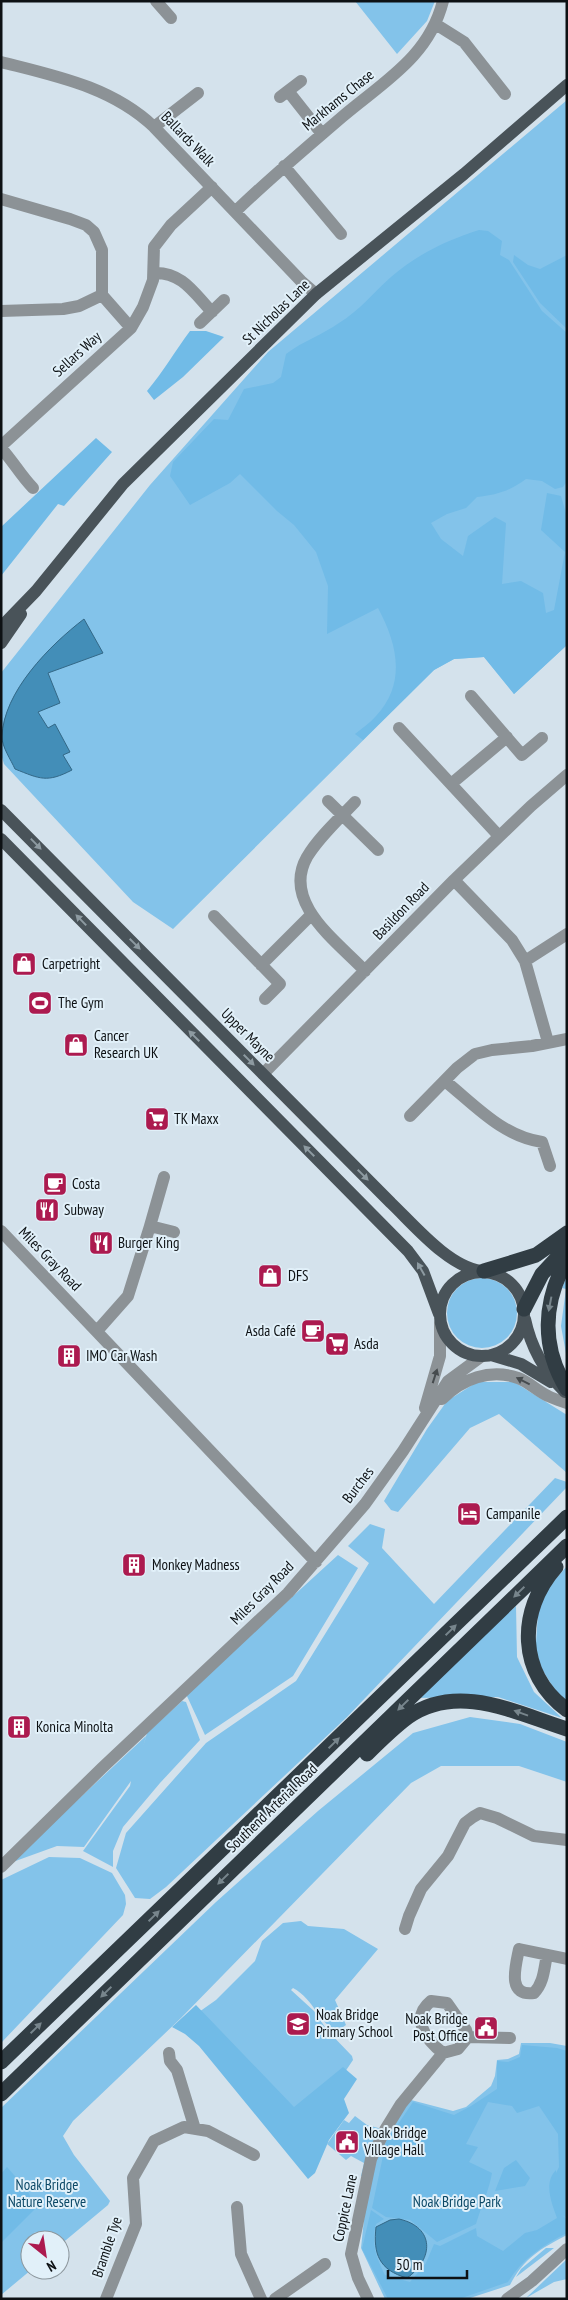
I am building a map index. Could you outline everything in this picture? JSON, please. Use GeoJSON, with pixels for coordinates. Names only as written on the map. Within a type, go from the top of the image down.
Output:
{"type":"FeatureCollection","features":[{"type":"Feature","properties":{"kind":"highway"},"geometry":{"type":"LineString","coordinates":[[482,1271],[536,1255],[567,1233]]}},
{"type":"Feature","properties":{"kind":"highway"},"geometry":{"type":"LineString","coordinates":[[524,1313],[542,1274],[567,1247]]}},
{"type":"Feature","properties":{"kind":"highway"},"geometry":{"type":"LineString","coordinates":[[565,1391],[554,1362],[548,1330],[549,1304],[567,1259]]}},
{"type":"Feature","properties":{"kind":"highway","name":"Southend Arterial Road"},"geometry":{"type":"LineString","coordinates":[[1,2062],[567,1517]]}},
{"type":"Feature","properties":{"kind":"highway","name":"Southend Arterial Road"},"geometry":{"type":"LineString","coordinates":[[1,2094],[567,1546]]}},
{"type":"Feature","properties":{"kind":"highway"},"geometry":{"type":"LineString","coordinates":[[567,1555],[538,1590],[529,1614],[528,1626],[530,1657],[533,1666],[544,1686],[567,1710]]}},
{"type":"Feature","properties":{"kind":"highway"},"geometry":{"type":"LineString","coordinates":[[244,1858],[328,1791],[400,1723],[409,1716],[434,1705],[454,1701],[491,1703],[567,1728]]}},
{"type":"Feature","properties":{"kind":"main road","name":"St Nicholas Lane"},"geometry":{"type":"LineString","coordinates":[[1,627],[36,591],[123,484],[316,294],[464,174],[567,85]]}},
{"type":"Feature","properties":{"kind":"main road","name":"St Nicholas Lane"},"geometry":{"type":"LineString","coordinates":[[1,643],[36,591]]}},
{"type":"Feature","properties":{"kind":"main road","name":"Upper Mayne"},"geometry":{"type":"LineString","coordinates":[[1,810],[391,1203],[441,1250],[462,1265],[482,1271]]}},
{"type":"Feature","properties":{"kind":"main road"},"geometry":{"type":"LineString","coordinates":[[1,838],[408,1251],[423,1271],[440,1318],[443,1332],[452,1345],[466,1353],[521,1364],[565,1391]]}},
{"type":"Feature","properties":{"kind":"main road"},"geometry":{"type":"LineString","coordinates":[[440,1318],[444,1294],[451,1284],[461,1276],[482,1271],[498,1274],[512,1283],[519,1292],[536,1354],[549,1375],[565,1391]]}},
{"type":"Feature","properties":{"kind":"main road"},"geometry":{"type":"LineString","coordinates":[[486,1356],[501,1352],[517,1338],[524,1313]]}},
{"type":"Feature","properties":{"kind":"street"},"geometry":{"type":"LineString","coordinates":[[156,1],[171,18]]}},
{"type":"Feature","properties":{"kind":"street","name":"Markhams Chase"},"geometry":{"type":"LineString","coordinates":[[236,211],[284,166],[411,60],[436,25],[443,1]]}},
{"type":"Feature","properties":{"kind":"street"},"geometry":{"type":"LineString","coordinates":[[436,25],[464,42],[505,94]]}},
{"type":"Feature","properties":{"kind":"street","name":"Ballards Walk"},"geometry":{"type":"LineString","coordinates":[[1,62],[95,88],[137,111],[212,186],[301,281],[316,294]]}},
{"type":"Feature","properties":{"kind":"street"},"geometry":{"type":"LineString","coordinates":[[301,81],[284,94],[322,134]]}},
{"type":"Feature","properties":{"kind":"street"},"geometry":{"type":"LineString","coordinates":[[154,127],[198,93]]}},
{"type":"Feature","properties":{"kind":"street"},"geometry":{"type":"LineString","coordinates":[[284,166],[341,234]]}},
{"type":"Feature","properties":{"kind":"street","name":"Sellars Way"},"geometry":{"type":"LineString","coordinates":[[3,443],[131,328],[149,294],[154,273],[152,254],[159,238],[212,186]]}},
{"type":"Feature","properties":{"kind":"street"},"geometry":{"type":"LineString","coordinates":[[1,199],[70,219],[86,225],[94,232],[102,250],[102,295],[131,328]]}},
{"type":"Feature","properties":{"kind":"street"},"geometry":{"type":"LineString","coordinates":[[154,273],[166,272],[179,277],[212,312]]}},
{"type":"Feature","properties":{"kind":"street"},"geometry":{"type":"LineString","coordinates":[[1,311],[79,306],[102,295]]}},
{"type":"Feature","properties":{"kind":"street"},"geometry":{"type":"LineString","coordinates":[[200,324],[224,300]]}},
{"type":"Feature","properties":{"kind":"street"},"geometry":{"type":"LineString","coordinates":[[3,443],[22,476],[33,488]]}},
{"type":"Feature","properties":{"kind":"street"},"geometry":{"type":"LineString","coordinates":[[471,696],[522,755],[542,738]]}},
{"type":"Feature","properties":{"kind":"street"},"geometry":{"type":"LineString","coordinates":[[399,728],[499,836]]}},
{"type":"Feature","properties":{"kind":"street"},"geometry":{"type":"LineString","coordinates":[[451,784],[507,737]]}},
{"type":"Feature","properties":{"kind":"street","name":"Basildon Road"},"geometry":{"type":"LineString","coordinates":[[263,1074],[499,836],[565,781]]}},
{"type":"Feature","properties":{"kind":"street"},"geometry":{"type":"LineString","coordinates":[[328,801],[378,850]]}},
{"type":"Feature","properties":{"kind":"street"},"geometry":{"type":"LineString","coordinates":[[355,802],[307,858],[300,879],[304,900],[312,915],[365,971]]}},
{"type":"Feature","properties":{"kind":"street"},"geometry":{"type":"LineString","coordinates":[[454,880],[512,940],[525,961],[548,1042]]}},
{"type":"Feature","properties":{"kind":"street"},"geometry":{"type":"LineString","coordinates":[[261,966],[312,915]]}},
{"type":"Feature","properties":{"kind":"street"},"geometry":{"type":"LineString","coordinates":[[214,916],[280,984],[265,999]]}},
{"type":"Feature","properties":{"kind":"street"},"geometry":{"type":"LineString","coordinates":[[525,961],[567,934]]}},
{"type":"Feature","properties":{"kind":"street"},"geometry":{"type":"LineString","coordinates":[[410,1116],[457,1068],[475,1054],[567,1039]]}},
{"type":"Feature","properties":{"kind":"street"},"geometry":{"type":"LineString","coordinates":[[445,1081],[495,1124],[524,1139],[542,1142],[550,1166]]}},
{"type":"Feature","properties":{"kind":"street"},"geometry":{"type":"LineString","coordinates":[[97,1331],[128,1296],[139,1268],[164,1177]]}},
{"type":"Feature","properties":{"kind":"street"},"geometry":{"type":"LineString","coordinates":[[150,1226],[174,1232]]}},
{"type":"Feature","properties":{"kind":"street","name":"Miles Gray Road"},"geometry":{"type":"LineString","coordinates":[[1,1231],[316,1562],[288,1593],[102,1768],[1,1867]]}},
{"type":"Feature","properties":{"kind":"street","name":"Burches"},"geometry":{"type":"LineString","coordinates":[[420,1423],[438,1368],[442,1344],[440,1318]]}},
{"type":"Feature","properties":{"kind":"street","name":"Burches"},"geometry":{"type":"LineString","coordinates":[[316,1562],[365,1504],[403,1451],[448,1381],[486,1356]]}},
{"type":"Feature","properties":{"kind":"street"},"geometry":{"type":"LineString","coordinates":[[420,1423],[455,1387],[469,1379],[485,1375],[505,1375],[517,1378],[547,1396],[567,1403]]}},
{"type":"Feature","properties":{"kind":"street"},"geometry":{"type":"LineString","coordinates":[[405,1929],[421,1889],[448,1856],[465,1823],[473,1816],[480,1814],[497,1818],[534,1836],[567,1840]]}},
{"type":"Feature","properties":{"kind":"street"},"geometry":{"type":"LineString","coordinates":[[547,1955],[567,1958]]}},
{"type":"Feature","properties":{"kind":"street"},"geometry":{"type":"LineString","coordinates":[[443,2053],[422,2028],[420,2016],[423,2008],[431,2002],[447,2003],[466,2030],[468,2037],[510,2038]]}},
{"type":"Feature","properties":{"kind":"street","name":"Coppice Lane"},"geometry":{"type":"LineString","coordinates":[[368,2299],[358,2278],[351,2254],[371,2159],[385,2130],[401,2104],[443,2053],[458,2049],[468,2037]]}},
{"type":"Feature","properties":{"kind":"street"},"geometry":{"type":"LineString","coordinates":[[169,2053],[170,2060],[178,2070],[195,2129]]}},
{"type":"Feature","properties":{"kind":"street","name":"Bramble Tye"},"geometry":{"type":"LineString","coordinates":[[105,2298],[136,2224],[133,2178],[154,2141],[184,2127],[208,2131],[254,2155]]}},
{"type":"Feature","properties":{"kind":"street"},"geometry":{"type":"LineString","coordinates":[[237,2207],[241,2254],[261,2299]]}},
{"type":"Feature","properties":{"kind":"street"},"geometry":{"type":"LineString","coordinates":[[507,2299],[532,2282],[567,2249]]}},
{"type":"Feature","properties":{"kind":"street"},"geometry":{"type":"LineString","coordinates":[[275,2299],[325,2264]]}},
{"type":"Feature","properties":{"kind":"green space"},"geometry":{"type":"Polygon","coordinates":[[[355,1],[435,1],[427,21],[397,54],[355,1]]]}},
{"type":"Feature","properties":{"kind":"green space"},"geometry":{"type":"Polygon","coordinates":[[[567,100],[567,645],[514,694],[484,657],[454,659],[434,670],[173,929],[133,902],[4,764],[1,754],[1,673],[150,485],[268,352],[567,100]]]}},
{"type":"Feature","properties":{"kind":"green space"},"geometry":{"type":"Polygon","coordinates":[[[479,230],[488,231],[502,241],[500,255],[509,260],[542,311],[567,333],[567,481],[563,487],[555,489],[542,481],[526,479],[503,492],[477,497],[466,508],[447,514],[431,523],[441,539],[463,556],[468,536],[495,517],[506,523],[502,584],[521,581],[543,593],[546,613],[554,610],[565,552],[541,530],[547,493],[561,496],[567,517],[567,645],[514,694],[484,657],[454,659],[434,670],[363,740],[355,734],[374,719],[386,703],[395,677],[394,649],[385,621],[378,608],[327,634],[328,586],[316,552],[294,525],[240,474],[230,483],[190,505],[170,476],[173,462],[214,419],[228,420],[244,389],[273,383],[281,377],[286,354],[346,318],[391,277],[421,255],[455,238],[479,230]]]}},
{"type":"Feature","properties":{"kind":"green space"},"geometry":{"type":"Polygon","coordinates":[[[514,255],[528,265],[540,269],[567,255],[567,329],[540,303],[513,262],[514,255]]]}},
{"type":"Feature","properties":{"kind":"green space"},"geometry":{"type":"Polygon","coordinates":[[[190,331],[206,331],[224,337],[183,377],[154,400],[147,391],[190,331]]]}},
{"type":"Feature","properties":{"kind":"green space"},"geometry":{"type":"Polygon","coordinates":[[[96,438],[112,452],[64,506],[58,504],[1,576],[1,527],[96,438]]]}},
{"type":"Feature","properties":{"kind":"green space"},"geometry":{"type":"Polygon","coordinates":[[[567,1276],[567,1359],[561,1326],[566,1289],[562,1288],[567,1276]]]}},
{"type":"Feature","properties":{"kind":"green space"},"geometry":{"type":"Polygon","coordinates":[[[482,1278],[495,1281],[507,1288],[514,1300],[517,1313],[514,1326],[507,1338],[495,1345],[482,1348],[469,1345],[457,1338],[450,1326],[447,1313],[450,1300],[457,1288],[469,1281],[482,1278]]]}},
{"type":"Feature","properties":{"kind":"green space"},"geometry":{"type":"Polygon","coordinates":[[[477,1382],[514,1382],[567,1415],[567,1473],[499,1414],[470,1428],[398,1512],[391,1510],[384,1501],[427,1429],[447,1401],[477,1382]]]}},
{"type":"Feature","properties":{"kind":"green space"},"geometry":{"type":"Polygon","coordinates":[[[555,1478],[567,1482],[567,1487],[347,1717],[166,1887],[150,1899],[135,1898],[116,1868],[126,1833],[206,1743],[296,1681],[369,1563],[348,1546],[370,1524],[385,1529],[382,1548],[434,1604],[555,1478]]]}},
{"type":"Feature","properties":{"kind":"green space"},"geometry":{"type":"Polygon","coordinates":[[[338,1555],[358,1568],[293,1676],[205,1735],[186,1694],[338,1555]]]}},
{"type":"Feature","properties":{"kind":"green space"},"geometry":{"type":"Polygon","coordinates":[[[567,1566],[567,1704],[563,1703],[535,1658],[539,1598],[567,1566]]]}},
{"type":"Feature","properties":{"kind":"green space"},"geometry":{"type":"Polygon","coordinates":[[[516,1606],[517,1657],[534,1692],[562,1718],[498,1697],[410,1698],[516,1606]]]}},
{"type":"Feature","properties":{"kind":"green space"},"geometry":{"type":"Polygon","coordinates":[[[182,1701],[186,1702],[200,1740],[123,1827],[113,1851],[113,1867],[83,1851],[130,1786],[131,1781],[84,1847],[57,1846],[10,1863],[146,1736],[143,1747],[147,1733],[182,1701]]]}},
{"type":"Feature","properties":{"kind":"green space","name":"Noak Bridge Nature Reserve"},"geometry":{"type":"Polygon","coordinates":[[[470,1717],[520,1724],[567,1742],[567,1782],[519,1766],[441,1766],[411,1783],[181,2018],[73,2121],[63,2136],[74,2155],[110,2201],[108,2205],[70,2237],[70,2230],[20,2230],[20,2279],[1,2295],[1,2108],[216,1902],[318,1811],[413,1733],[470,1717]]]}},
{"type":"Feature","properties":{"kind":"green space"},"geometry":{"type":"Polygon","coordinates":[[[49,1857],[80,1858],[112,1873],[125,1895],[126,1904],[123,1915],[1,2043],[1,1880],[49,1857]]]}},
{"type":"Feature","properties":{"kind":"green space","name":"Noak Bridge Primary School"},"geometry":{"type":"Polygon","coordinates":[[[301,1921],[308,1926],[344,1929],[378,1949],[335,2000],[346,2025],[337,2031],[325,2023],[300,1993],[293,1988],[291,1990],[314,2011],[327,2030],[352,2056],[353,2060],[310,2124],[189,2019],[216,2000],[255,1961],[262,1941],[283,1923],[301,1921]]]}},
{"type":"Feature","properties":{"kind":"green space"},"geometry":{"type":"Polygon","coordinates":[[[196,2005],[294,2107],[343,2067],[357,2079],[344,2099],[349,2113],[329,2140],[315,2173],[308,2179],[199,2046],[185,2034],[172,2027],[196,2005]]]}},
{"type":"Feature","properties":{"kind":"green space","name":"Noak Bridge Park"},"geometry":{"type":"Polygon","coordinates":[[[521,2043],[550,2043],[567,2046],[567,2235],[527,2261],[510,2285],[467,2299],[385,2299],[361,2248],[368,2181],[361,2176],[364,2163],[351,2156],[346,2160],[327,2144],[344,2120],[349,2123],[355,2116],[367,2125],[386,2130],[411,2100],[453,2111],[466,2107],[491,2086],[495,2076],[497,2060],[508,2059],[519,2054],[521,2043]]]}},
{"type":"Feature","properties":{"kind":"green space","name":"Noak Bridge Park"},"geometry":{"type":"Polygon","coordinates":[[[522,2045],[557,2048],[567,2051],[567,2218],[562,2215],[567,2219],[567,2233],[534,2253],[520,2266],[508,2282],[459,2299],[388,2299],[362,2249],[371,2210],[384,2219],[376,2224],[374,2244],[385,2275],[410,2282],[426,2263],[434,2244],[440,2246],[476,2228],[477,2236],[503,2251],[525,2233],[537,2230],[557,2218],[549,2187],[552,2175],[556,2170],[556,2173],[559,2167],[558,2134],[539,2106],[517,2113],[512,2106],[488,2102],[466,2144],[478,2147],[469,2162],[492,2173],[476,2224],[437,2242],[410,2220],[386,2217],[372,2208],[386,2142],[413,2102],[454,2115],[497,2089],[497,2061],[508,2062],[520,2057],[522,2045]]]}},
{"type":"Feature","properties":{"kind":"green space"},"geometry":{"type":"Polygon","coordinates":[[[516,2160],[530,2178],[525,2186],[495,2191],[504,2168],[516,2160]]]}},
{"type":"Feature","properties":{"kind":"green space"},"geometry":{"type":"Polygon","coordinates":[[[7,2167],[28,2191],[35,2209],[1,2243],[1,2174],[7,2167]]]}},
{"type":"Feature","properties":{"kind":"green space"},"geometry":{"type":"Polygon","coordinates":[[[546,2248],[554,2248],[516,2277],[521,2269],[546,2248]]]}},
{"type":"Feature","properties":{"kind":"green space"},"geometry":{"type":"Polygon","coordinates":[[[567,2259],[567,2279],[554,2282],[526,2298],[567,2259]]]}},
{"type":"Feature","properties":{"kind":"shaded area"},"geometry":{"type":"Polygon","coordinates":[[[84,619],[103,653],[48,673],[60,703],[38,712],[48,728],[55,724],[70,752],[63,755],[72,770],[56,777],[44,778],[15,769],[2,741],[4,720],[10,703],[19,687],[43,656],[84,619]]]}},
{"type":"Feature","properties":{"kind":"shaded area"},"geometry":{"type":"Polygon","coordinates":[[[399,2219],[411,2223],[419,2229],[427,2244],[422,2262],[407,2278],[398,2275],[384,2265],[377,2253],[376,2227],[390,2220],[399,2219]]]}},
{"type":"Feature","properties":{"kind":"place","name":"Carpetright"},"geometry":{"type":"Point","coordinates":[24,964]}},
{"type":"Feature","properties":{"kind":"place","name":"The Gym"},"geometry":{"type":"Point","coordinates":[40,1003]}},
{"type":"Feature","properties":{"kind":"place","name":"Cancer Research UK"},"geometry":{"type":"Point","coordinates":[76,1045]}},
{"type":"Feature","properties":{"kind":"place","name":"TK Maxx"},"geometry":{"type":"Point","coordinates":[157,1119]}},
{"type":"Feature","properties":{"kind":"place","name":"Costa"},"geometry":{"type":"Point","coordinates":[55,1184]}},
{"type":"Feature","properties":{"kind":"place","name":"Subway"},"geometry":{"type":"Point","coordinates":[47,1210]}},
{"type":"Feature","properties":{"kind":"place","name":"Burger King"},"geometry":{"type":"Point","coordinates":[101,1243]}},
{"type":"Feature","properties":{"kind":"place","name":"DFS"},"geometry":{"type":"Point","coordinates":[270,1276]}},
{"type":"Feature","properties":{"kind":"place","name":"Asda Café"},"geometry":{"type":"Point","coordinates":[313,1331]}},
{"type":"Feature","properties":{"kind":"place","name":"Asda"},"geometry":{"type":"Point","coordinates":[337,1344]}},
{"type":"Feature","properties":{"kind":"place","name":"IMO Car Wash"},"geometry":{"type":"Point","coordinates":[69,1356]}},
{"type":"Feature","properties":{"kind":"place","name":"Campanile"},"geometry":{"type":"Point","coordinates":[469,1514]}},
{"type":"Feature","properties":{"kind":"place","name":"Monkey Madness"},"geometry":{"type":"Point","coordinates":[134,1565]}},
{"type":"Feature","properties":{"kind":"place","name":"Konica Minolta"},"geometry":{"type":"Point","coordinates":[19,1727]}},
{"type":"Feature","properties":{"kind":"place","name":"Noak Bridge Primary School"},"geometry":{"type":"Point","coordinates":[298,2024]}},
{"type":"Feature","properties":{"kind":"place","name":"Noak Bridge Post Office"},"geometry":{"type":"Point","coordinates":[486,2028]}},
{"type":"Feature","properties":{"kind":"place","name":"Noak Bridge Village Hall"},"geometry":{"type":"Point","coordinates":[347,2142]}}]}
